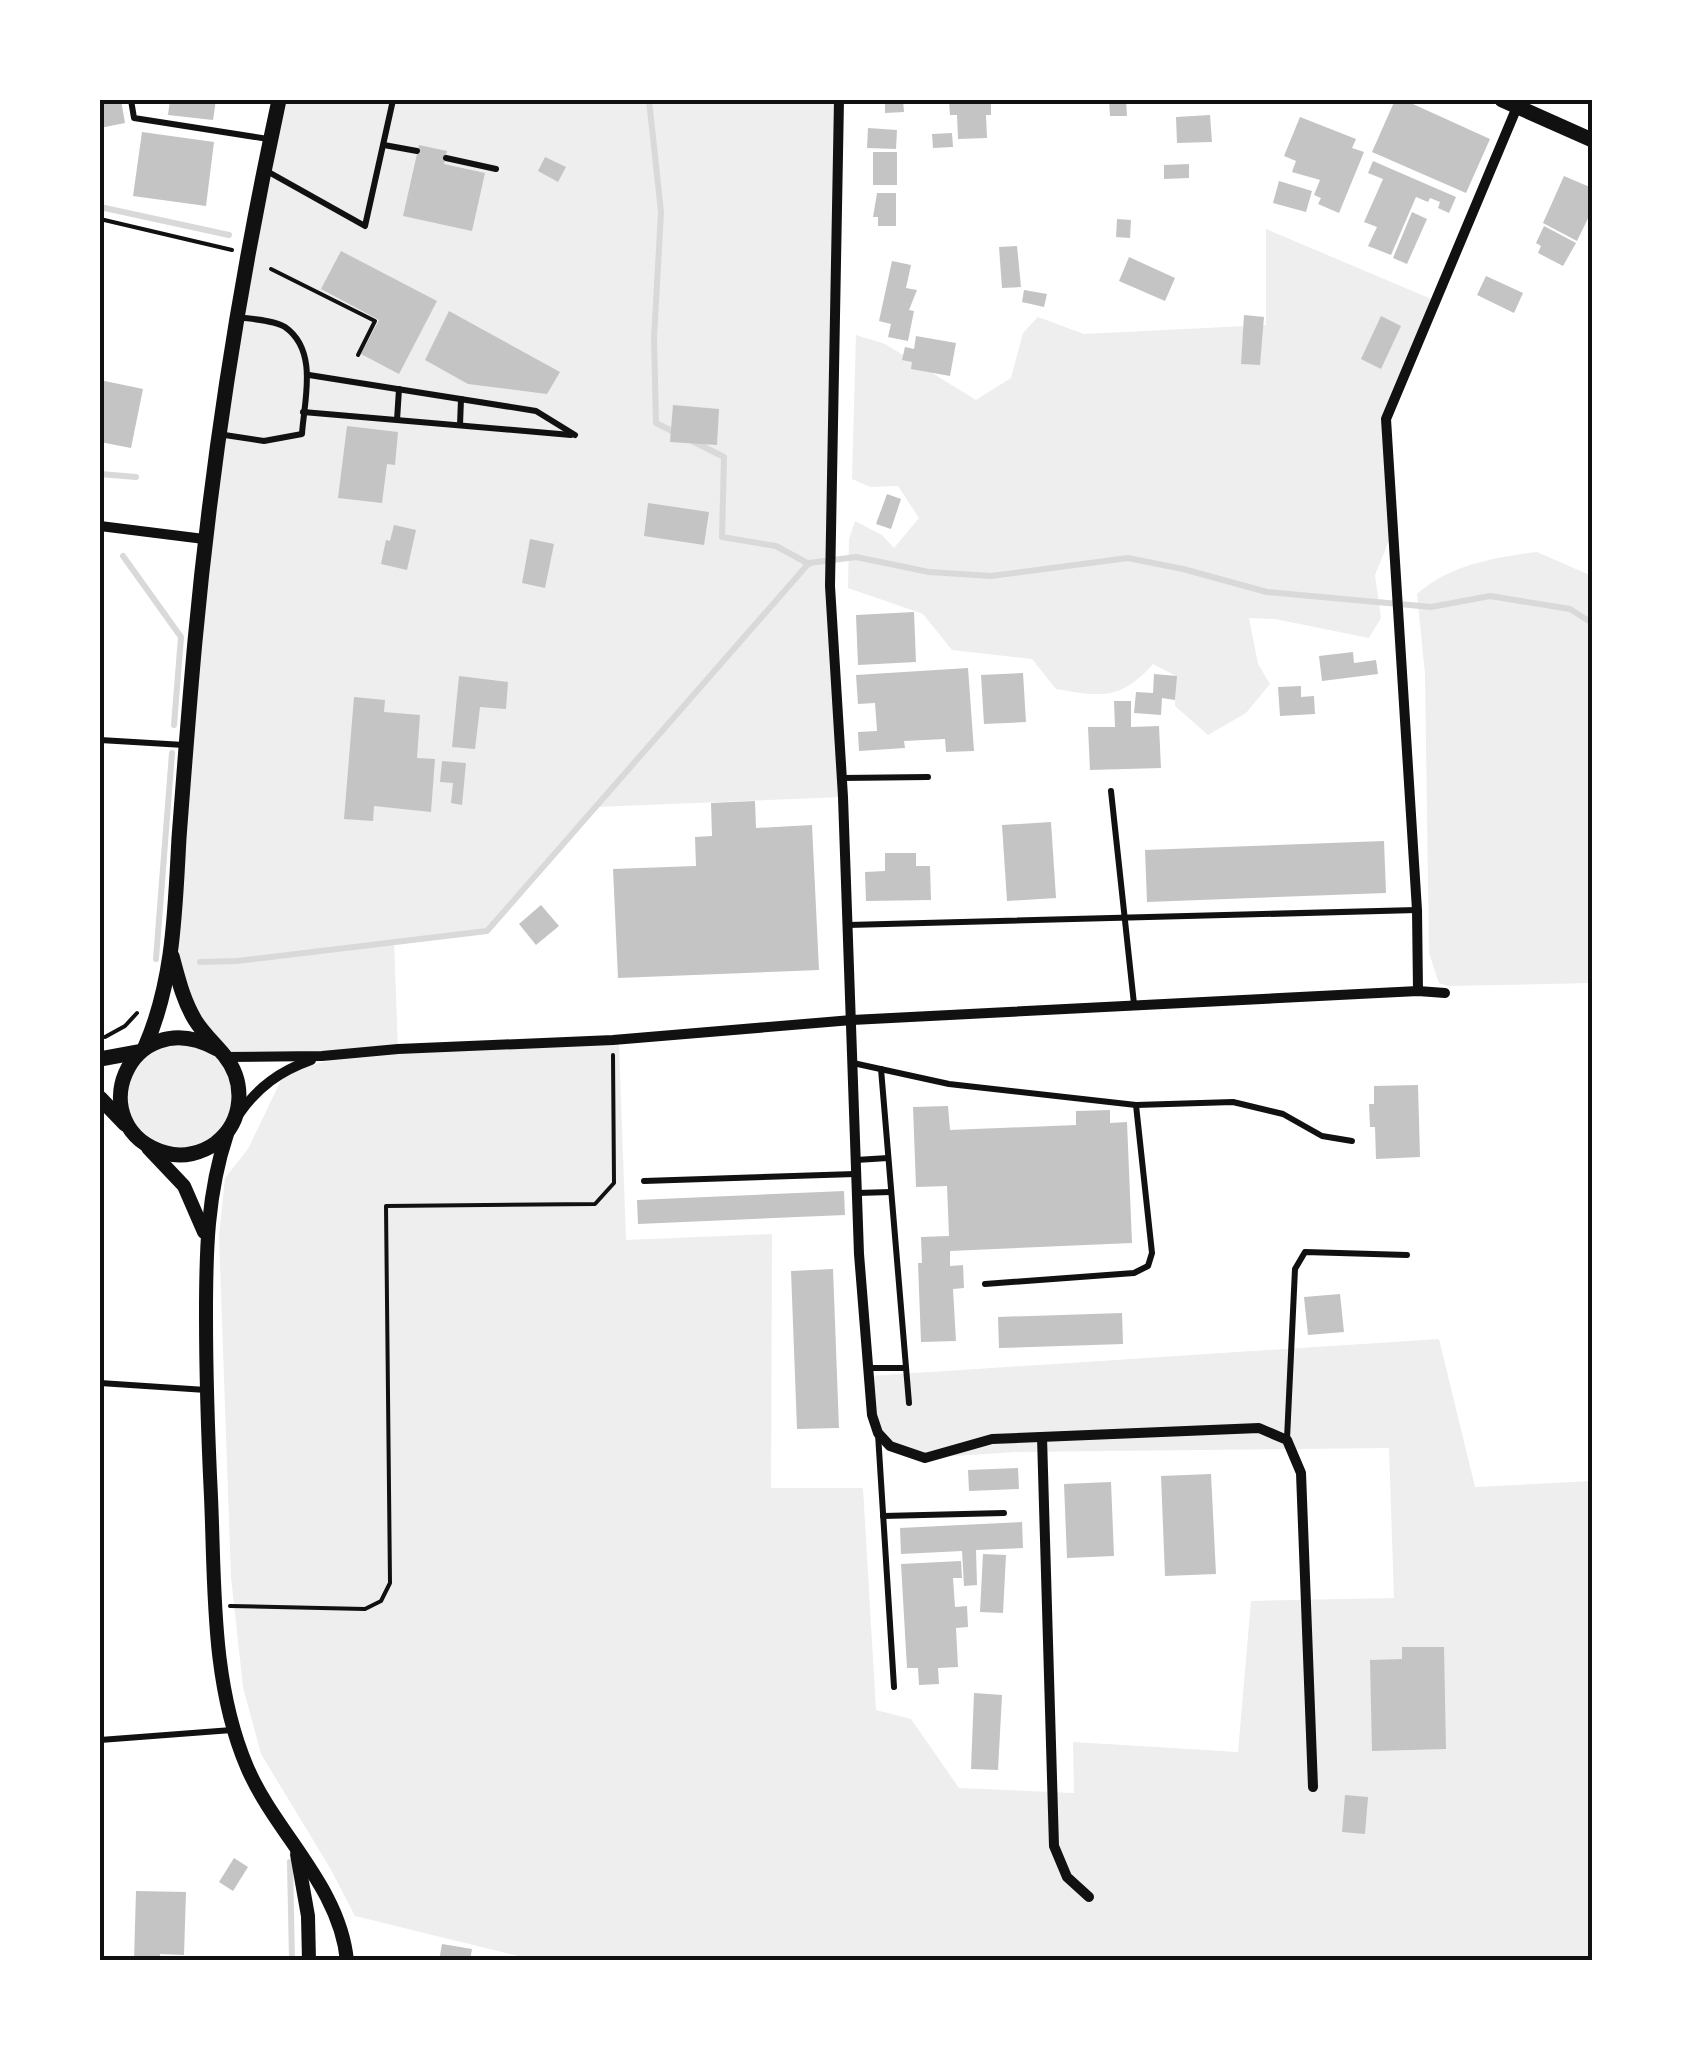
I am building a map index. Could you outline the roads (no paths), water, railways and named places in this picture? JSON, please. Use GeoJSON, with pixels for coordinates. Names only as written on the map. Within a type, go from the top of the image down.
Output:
{"type":"FeatureCollection","features":[{"type":"Feature","properties":{"kind":"main road"},"geometry":{"type":"LineString","coordinates":[[140,1140],[125,1120],[120,1101],[122,1081],[142,1050],[160,1004],[172,954],[186,745],[217,434],[246,254],[279,100]]}},
{"type":"Feature","properties":{"kind":"main road"},"geometry":{"type":"LineString","coordinates":[[1510,104],[1592,140]]}},
{"type":"Feature","properties":{"kind":"main road"},"geometry":{"type":"LineString","coordinates":[[100,1098],[140,1140],[170,1155],[208,1149],[231,1128],[240,1102],[238,1082],[194,1019],[172,954]]}},
{"type":"Feature","properties":{"kind":"main road"},"geometry":{"type":"LineString","coordinates":[[100,1059],[180,1036],[200,1039],[221,1053]]}},
{"type":"Feature","properties":{"kind":"street"},"geometry":{"type":"LineString","coordinates":[[840,100],[831,575],[856,1174],[872,1415],[878,1433],[890,1446],[925,1458],[992,1439],[1259,1428],[1287,1440],[1301,1474],[1312,1787]]}},
{"type":"Feature","properties":{"kind":"street"},"geometry":{"type":"LineString","coordinates":[[1418,991],[1417,910],[1386,420],[1510,104]]}},
{"type":"Feature","properties":{"kind":"street"},"geometry":{"type":"LineString","coordinates":[[100,526],[204,540]]}},
{"type":"Feature","properties":{"kind":"street"},"geometry":{"type":"LineString","coordinates":[[221,1053],[322,1056],[613,1040],[852,1020],[1418,991],[1445,993]]}},
{"type":"Feature","properties":{"kind":"street"},"geometry":{"type":"LineString","coordinates":[[322,1056],[288,1068],[266,1083],[231,1128],[212,1185],[206,1238],[206,1390],[216,1606],[233,1730],[248,1770],[333,1910],[347,1961]]}},
{"type":"Feature","properties":{"kind":"street"},"geometry":{"type":"LineString","coordinates":[[140,1140],[184,1186],[206,1238]]}},
{"type":"Feature","properties":{"kind":"street"},"geometry":{"type":"LineString","coordinates":[[1042,1437],[1054,1846],[1067,1878],[1089,1897]]}},
{"type":"Feature","properties":{"kind":"street"},"geometry":{"type":"LineString","coordinates":[[295,1843],[308,1916],[308,1961]]}},
{"type":"Feature","properties":{"kind":"lane"},"geometry":{"type":"LineString","coordinates":[[131,100],[134,118],[270,140]]}},
{"type":"Feature","properties":{"kind":"lane"},"geometry":{"type":"LineString","coordinates":[[264,169],[365,226],[393,100]]}},
{"type":"Feature","properties":{"kind":"lane"},"geometry":{"type":"LineString","coordinates":[[384,145],[417,151]]}},
{"type":"Feature","properties":{"kind":"lane"},"geometry":{"type":"LineString","coordinates":[[446,158],[496,169]]}},
{"type":"Feature","properties":{"kind":"lane"},"geometry":{"type":"LineString","coordinates":[[217,434],[264,441],[302,434],[308,375],[300,348],[284,327],[236,316]]}},
{"type":"Feature","properties":{"kind":"lane"},"geometry":{"type":"LineString","coordinates":[[303,412],[575,435],[536,411],[308,375]]}},
{"type":"Feature","properties":{"kind":"lane"},"geometry":{"type":"LineString","coordinates":[[397,420],[399,389]]}},
{"type":"Feature","properties":{"kind":"lane"},"geometry":{"type":"LineString","coordinates":[[460,425],[461,399]]}},
{"type":"Feature","properties":{"kind":"lane"},"geometry":{"type":"LineString","coordinates":[[100,740],[186,745]]}},
{"type":"Feature","properties":{"kind":"lane"},"geometry":{"type":"LineString","coordinates":[[842,778],[928,777]]}},
{"type":"Feature","properties":{"kind":"lane"},"geometry":{"type":"LineString","coordinates":[[1111,791],[1134,1006]]}},
{"type":"Feature","properties":{"kind":"lane"},"geometry":{"type":"LineString","coordinates":[[848,925],[1417,910]]}},
{"type":"Feature","properties":{"kind":"lane"},"geometry":{"type":"LineString","coordinates":[[853,1063],[949,1084],[1136,1105],[1233,1102],[1284,1114],[1322,1136],[1352,1141]]}},
{"type":"Feature","properties":{"kind":"lane"},"geometry":{"type":"LineString","coordinates":[[881,1069],[909,1403]]}},
{"type":"Feature","properties":{"kind":"lane"},"geometry":{"type":"LineString","coordinates":[[985,1284],[1134,1273],[1148,1266],[1152,1253],[1136,1105]]}},
{"type":"Feature","properties":{"kind":"lane"},"geometry":{"type":"LineString","coordinates":[[856,1160],[888,1158]]}},
{"type":"Feature","properties":{"kind":"lane"},"geometry":{"type":"LineString","coordinates":[[644,1181],[856,1174]]}},
{"type":"Feature","properties":{"kind":"lane"},"geometry":{"type":"LineString","coordinates":[[857,1193],[891,1192]]}},
{"type":"Feature","properties":{"kind":"lane"},"geometry":{"type":"LineString","coordinates":[[1287,1440],[1294,1268],[1298,1260],[1306,1252],[1408,1255]]}},
{"type":"Feature","properties":{"kind":"lane"},"geometry":{"type":"LineString","coordinates":[[868,1368],[906,1368]]}},
{"type":"Feature","properties":{"kind":"lane"},"geometry":{"type":"LineString","coordinates":[[100,1383],[206,1390]]}},
{"type":"Feature","properties":{"kind":"lane"},"geometry":{"type":"LineString","coordinates":[[878,1433],[894,1687]]}},
{"type":"Feature","properties":{"kind":"lane"},"geometry":{"type":"LineString","coordinates":[[884,1516],[1004,1513]]}},
{"type":"Feature","properties":{"kind":"lane"},"geometry":{"type":"LineString","coordinates":[[100,1740],[233,1730]]}},
{"type":"Feature","properties":{"kind":"waterway"},"geometry":{"type":"LineString","coordinates":[[649,100],[661,212],[654,338],[656,423],[678,434]]}},
{"type":"Feature","properties":{"kind":"waterway"},"geometry":{"type":"LineString","coordinates":[[100,207],[229,235]]}},
{"type":"Feature","properties":{"kind":"waterway"},"geometry":{"type":"LineString","coordinates":[[690,440],[724,457],[722,537],[776,546],[809,564]]}},
{"type":"Feature","properties":{"kind":"waterway"},"geometry":{"type":"LineString","coordinates":[[100,474],[136,477]]}},
{"type":"Feature","properties":{"kind":"waterway"},"geometry":{"type":"LineString","coordinates":[[123,556],[181,637],[174,725]]}},
{"type":"Feature","properties":{"kind":"waterway"},"geometry":{"type":"LineString","coordinates":[[200,962],[487,931],[809,563],[856,557],[929,572],[991,576],[1128,558],[1267,592],[1431,607],[1490,596],[1570,609],[1592,623]]}},
{"type":"Feature","properties":{"kind":"waterway"},"geometry":{"type":"LineString","coordinates":[[156,959],[172,753]]}},
{"type":"Feature","properties":{"kind":"waterway"},"geometry":{"type":"LineString","coordinates":[[290,1862],[292,1961]]}}]}
